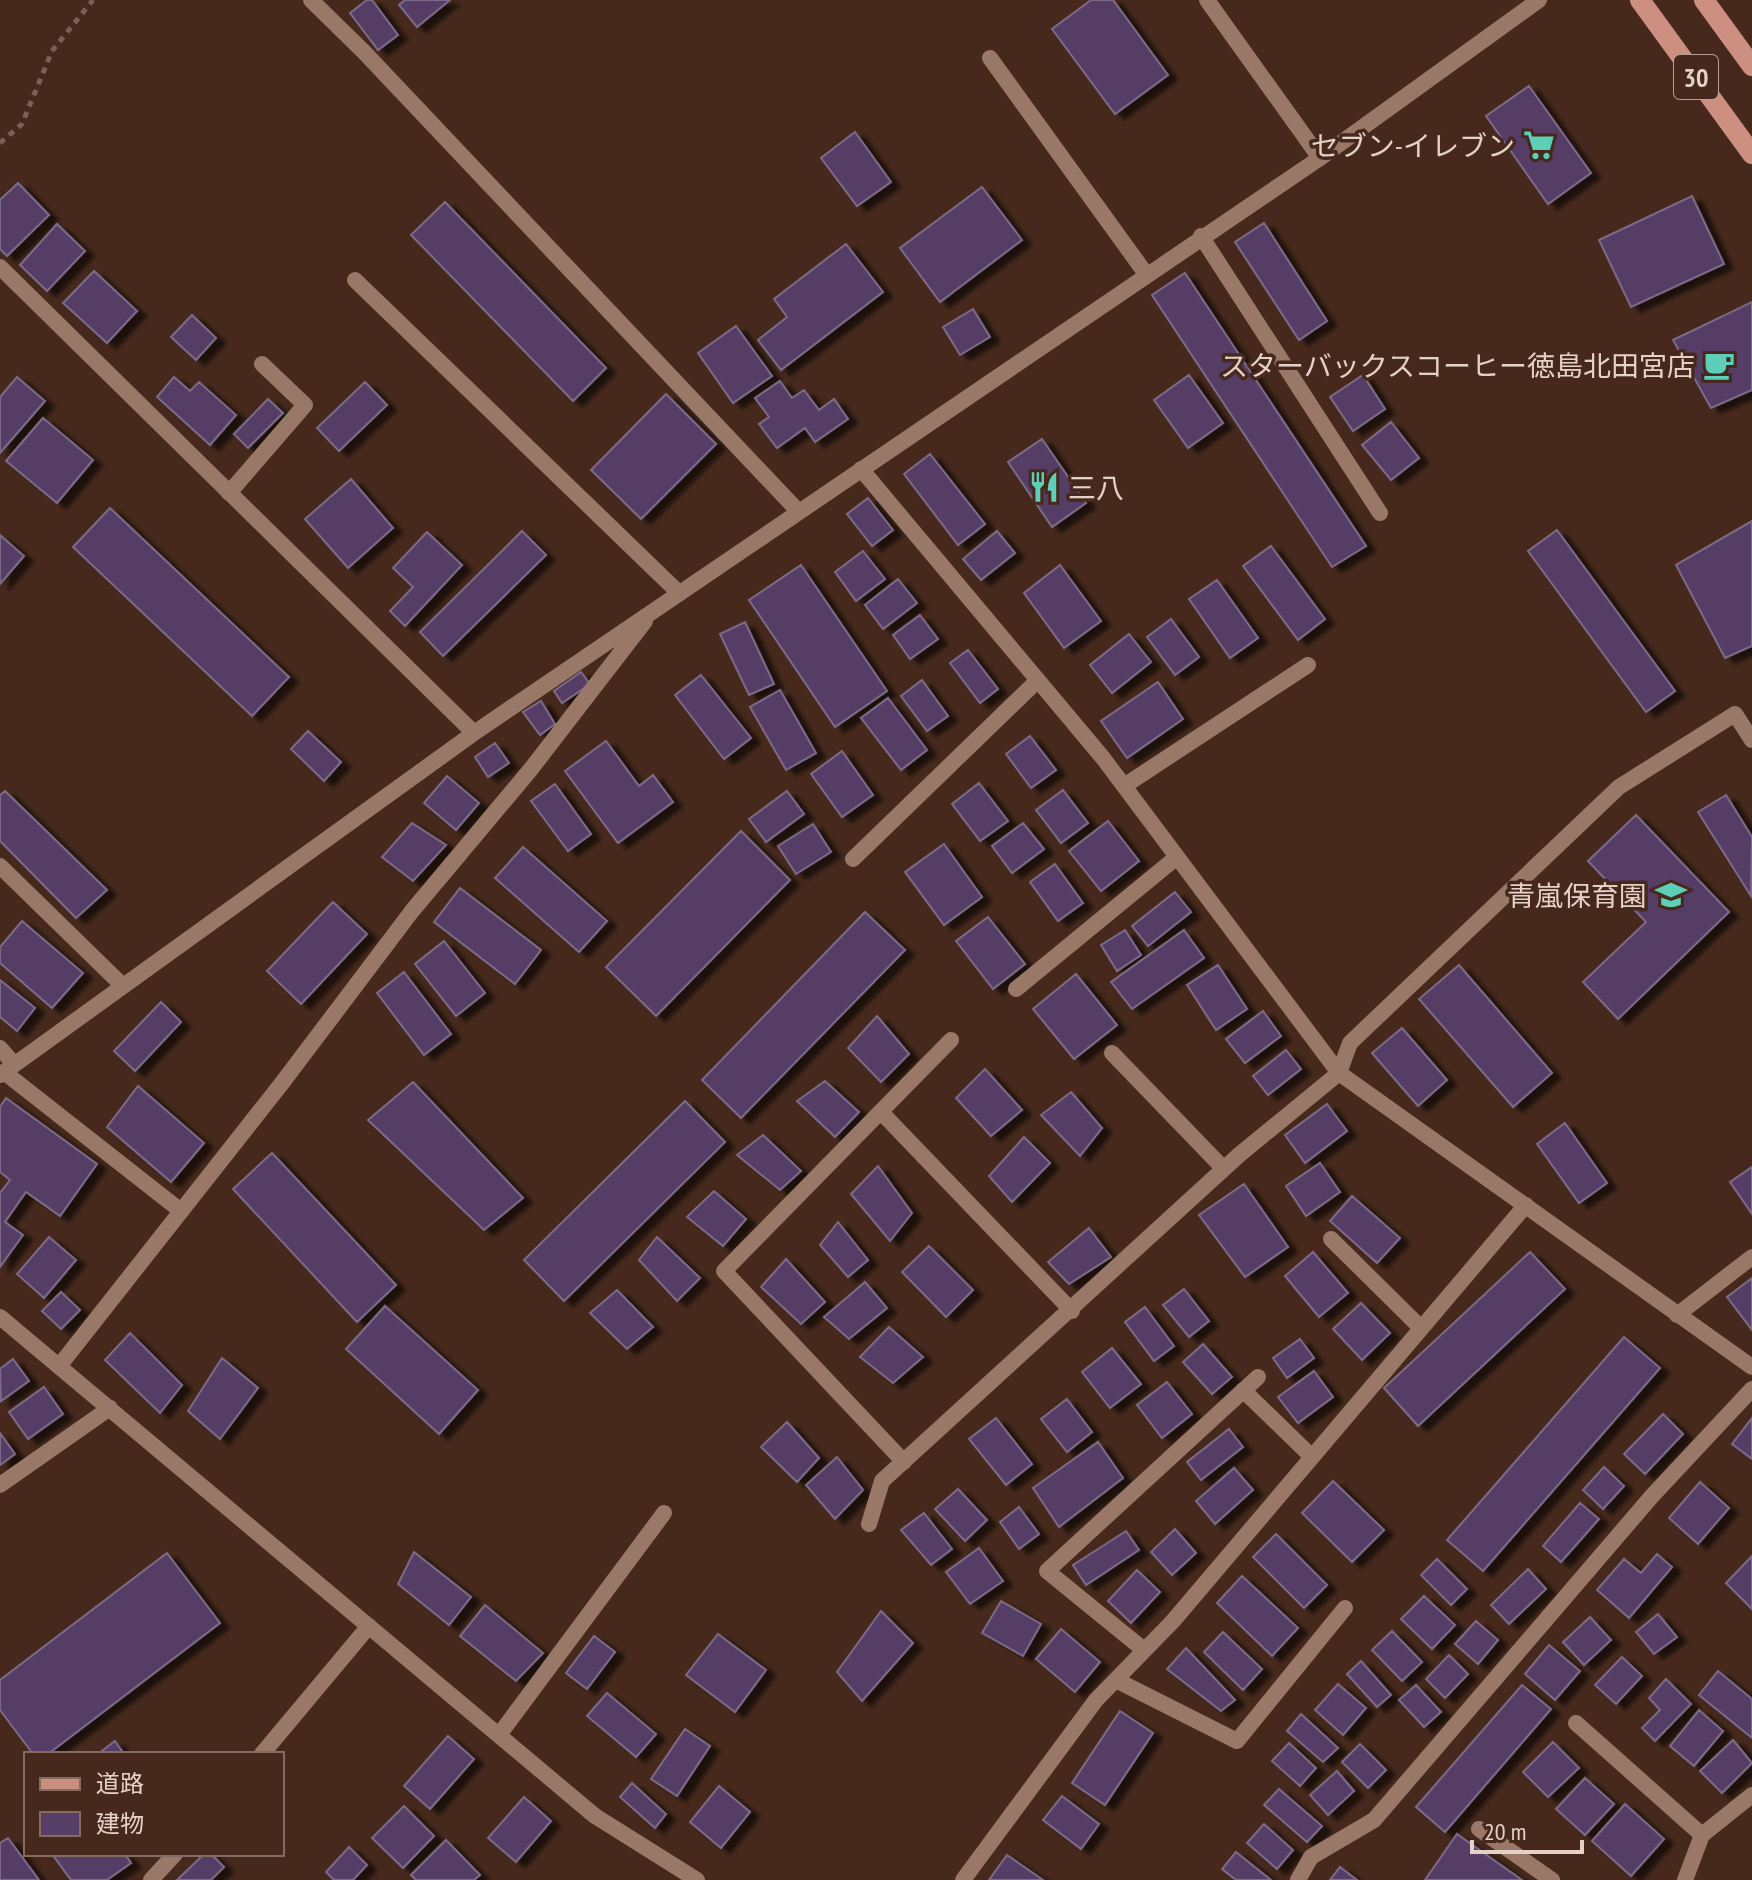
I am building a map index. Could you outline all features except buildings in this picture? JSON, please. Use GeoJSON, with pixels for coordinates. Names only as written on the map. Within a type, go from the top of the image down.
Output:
{"type":"FeatureCollection","features":[{"type":"Feature","properties":{"kind":"main road","name":"30"},"geometry":{"type":"LineString","coordinates":[[1640,0],[1752,154]]}},
{"type":"Feature","properties":{"kind":"main road","name":"30"},"geometry":{"type":"LineString","coordinates":[[1704,0],[1752,66]]}},
{"type":"Feature","properties":{"kind":"street"},"geometry":{"type":"LineString","coordinates":[[311,0],[364,52],[798,511]]}},
{"type":"Feature","properties":{"kind":"street"},"geometry":{"type":"LineString","coordinates":[[1207,0],[1320,158]]}},
{"type":"Feature","properties":{"kind":"street"},"geometry":{"type":"LineString","coordinates":[[6,1070],[474,733],[1320,158],[1539,0]]}},
{"type":"Feature","properties":{"kind":"street"},"geometry":{"type":"LineString","coordinates":[[990,58],[1146,274]]}},
{"type":"Feature","properties":{"kind":"street"},"geometry":{"type":"LineString","coordinates":[[1201,236],[1380,513]]}},
{"type":"Feature","properties":{"kind":"street"},"geometry":{"type":"LineString","coordinates":[[0,267],[474,733]]}},
{"type":"Feature","properties":{"kind":"street"},"geometry":{"type":"LineString","coordinates":[[355,280],[679,593]]}},
{"type":"Feature","properties":{"kind":"street"},"geometry":{"type":"LineString","coordinates":[[229,493],[305,405],[262,364]]}},
{"type":"Feature","properties":{"kind":"street"},"geometry":{"type":"LineString","coordinates":[[861,469],[1124,786],[1339,1073],[1752,1367]]}},
{"type":"Feature","properties":{"kind":"street"},"geometry":{"type":"LineString","coordinates":[[60,1365],[412,911],[531,769],[653,610]]}},
{"type":"Feature","properties":{"kind":"street"},"geometry":{"type":"LineString","coordinates":[[1124,786],[1308,665]]}},
{"type":"Feature","properties":{"kind":"street"},"geometry":{"type":"LineString","coordinates":[[853,859],[1038,680]]}},
{"type":"Feature","properties":{"kind":"street"},"geometry":{"type":"LineString","coordinates":[[869,1524],[882,1481],[1072,1311],[1224,1169],[1339,1073],[1350,1043],[1619,787],[1735,714],[1752,740]]}},
{"type":"Feature","properties":{"kind":"street"},"geometry":{"type":"LineString","coordinates":[[1016,989],[1177,857]]}},
{"type":"Feature","properties":{"kind":"street"},"geometry":{"type":"LineString","coordinates":[[0,866],[123,986]]}},
{"type":"Feature","properties":{"kind":"street"},"geometry":{"type":"LineString","coordinates":[[904,1462],[724,1271],[951,1040]]}},
{"type":"Feature","properties":{"kind":"street"},"geometry":{"type":"LineString","coordinates":[[0,1048],[6,1070],[181,1211]]}},
{"type":"Feature","properties":{"kind":"street"},"geometry":{"type":"LineString","coordinates":[[1112,1053],[1224,1169]]}},
{"type":"Feature","properties":{"kind":"street"},"geometry":{"type":"LineString","coordinates":[[881,1112],[1072,1311]]}},
{"type":"Feature","properties":{"kind":"street"},"geometry":{"type":"LineString","coordinates":[[963,1880],[1096,1700],[1173,1621],[1526,1205]]}},
{"type":"Feature","properties":{"kind":"street"},"geometry":{"type":"LineString","coordinates":[[1331,1239],[1421,1328]]}},
{"type":"Feature","properties":{"kind":"street"},"geometry":{"type":"LineString","coordinates":[[1677,1315],[1752,1257]]}},
{"type":"Feature","properties":{"kind":"street"},"geometry":{"type":"LineString","coordinates":[[2,1321],[60,1365],[595,1816],[697,1880]]}},
{"type":"Feature","properties":{"kind":"street"},"geometry":{"type":"LineString","coordinates":[[1144,1650],[1047,1571],[1258,1377]]}},
{"type":"Feature","properties":{"kind":"street"},"geometry":{"type":"LineString","coordinates":[[1298,1880],[1311,1857],[1374,1820],[1652,1496],[1752,1389]]}},
{"type":"Feature","properties":{"kind":"street"},"geometry":{"type":"LineString","coordinates":[[1243,1390],[1311,1456]]}},
{"type":"Feature","properties":{"kind":"street"},"geometry":{"type":"LineString","coordinates":[[0,1485],[110,1408]]}},
{"type":"Feature","properties":{"kind":"street"},"geometry":{"type":"LineString","coordinates":[[499,1735],[664,1513]]}},
{"type":"Feature","properties":{"kind":"street"},"geometry":{"type":"LineString","coordinates":[[1116,1680],[1237,1741],[1345,1608]]}},
{"type":"Feature","properties":{"kind":"street"},"geometry":{"type":"LineString","coordinates":[[264,1752],[369,1626]]}},
{"type":"Feature","properties":{"kind":"street"},"geometry":{"type":"LineString","coordinates":[[1576,1723],[1702,1835]]}},
{"type":"Feature","properties":{"kind":"street"},"geometry":{"type":"LineString","coordinates":[[1685,1880],[1702,1835],[1752,1795]]}},
{"type":"Feature","properties":{"kind":"street"},"geometry":{"type":"LineString","coordinates":[[1479,1829],[1552,1880]]}},
{"type":"Feature","properties":{"kind":"street"},"geometry":{"type":"LineString","coordinates":[[151,1880],[173,1856]]}},
{"type":"Feature","properties":{"kind":"path"},"geometry":{"type":"LineString","coordinates":[[0,143],[22,124],[52,51],[80,11],[93,0]]}},
{"type":"Feature","properties":{"kind":"place","name":"セブン-イレブン"},"geometry":{"type":"Point","coordinates":[1539,145]}},
{"type":"Feature","properties":{"kind":"place","name":"スターバックスコーヒー徳島北田宮店"},"geometry":{"type":"Point","coordinates":[1719,365]}},
{"type":"Feature","properties":{"kind":"place","name":"三八"},"geometry":{"type":"Point","coordinates":[1044,487]}},
{"type":"Feature","properties":{"kind":"place","name":"青嵐保育園"},"geometry":{"type":"Point","coordinates":[1671,895]}}]}
